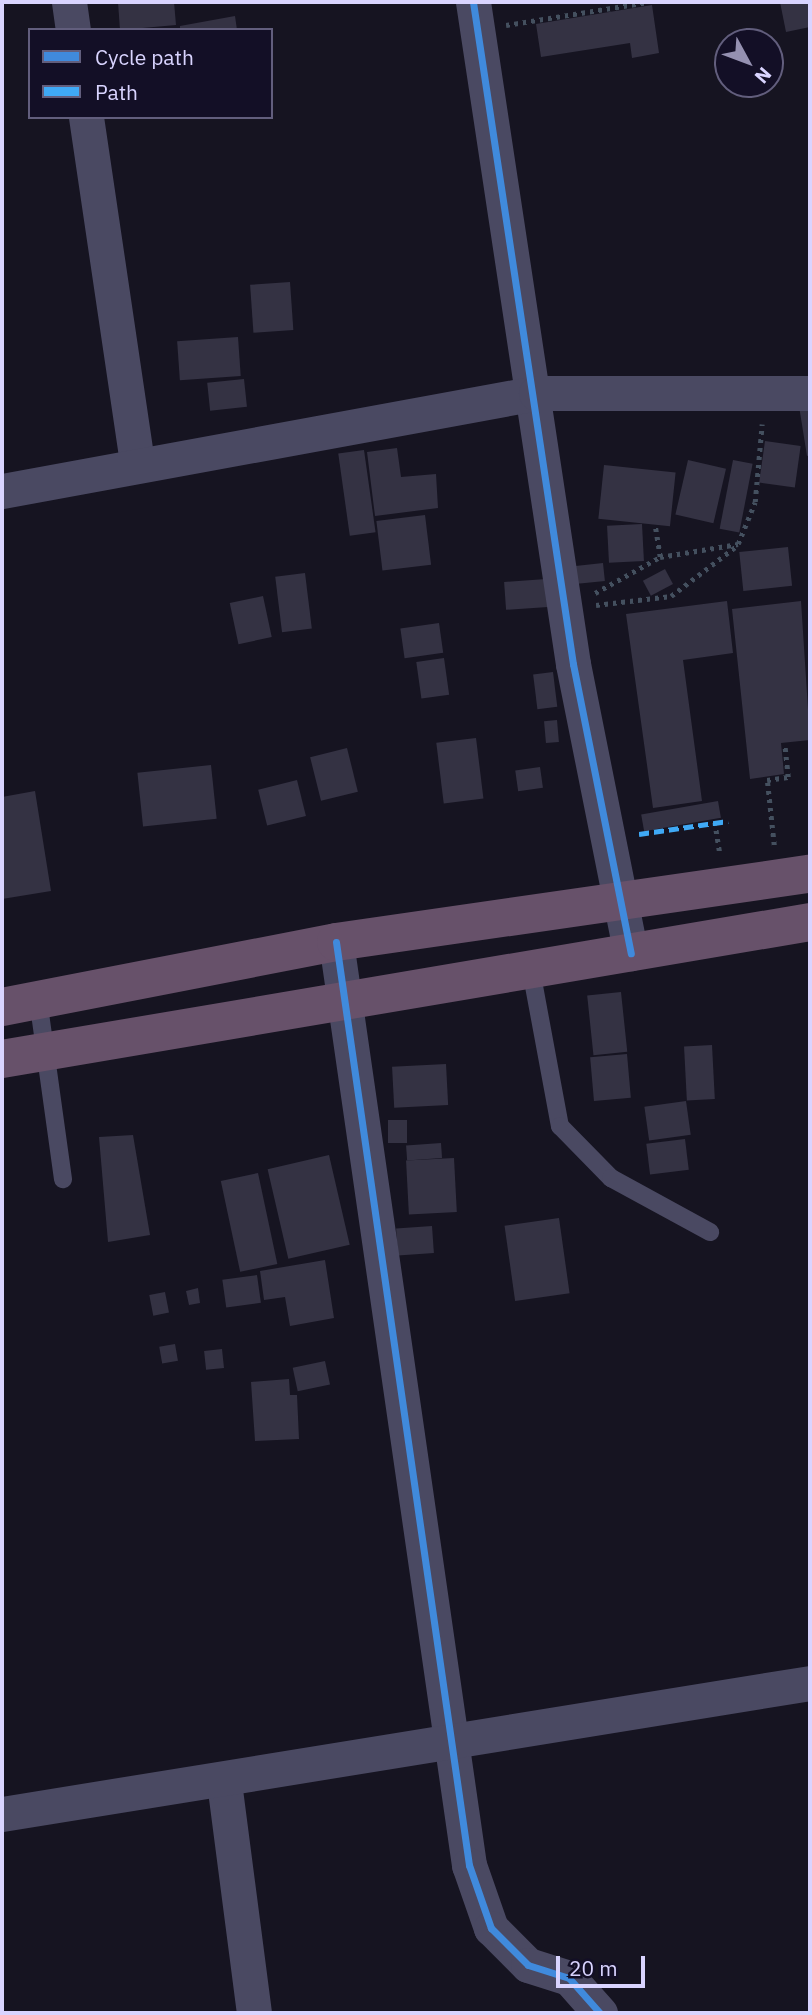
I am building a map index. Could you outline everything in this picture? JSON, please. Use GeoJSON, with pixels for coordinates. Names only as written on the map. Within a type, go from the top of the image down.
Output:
{"type":"FeatureCollection","features":[{"type":"Feature","properties":{"kind":"highway"},"geometry":{"type":"LineString","coordinates":[[20,1003],[336,942],[794,877]]}},
{"type":"Feature","properties":{"kind":"highway"},"geometry":{"type":"LineString","coordinates":[[2,1059],[343,1005],[810,922]]}},
{"type":"Feature","properties":{"kind":"street"},"geometry":{"type":"LineString","coordinates":[[69,2],[73,28]]}},
{"type":"Feature","properties":{"kind":"street"},"geometry":{"type":"LineString","coordinates":[[475,15],[506,255],[536,393],[567,608],[631,953]]}},
{"type":"Feature","properties":{"kind":"street"},"geometry":{"type":"LineString","coordinates":[[86,119],[137,462]]}},
{"type":"Feature","properties":{"kind":"street"},"geometry":{"type":"LineString","coordinates":[[2,491],[137,462],[536,393],[810,393]]}},
{"type":"Feature","properties":{"kind":"street"},"geometry":{"type":"LineString","coordinates":[[336,942],[343,1005],[402,1372],[447,1741],[469,1865],[491,1928],[528,1965],[569,1978],[600,2013]]}},
{"type":"Feature","properties":{"kind":"street"},"geometry":{"type":"LineString","coordinates":[[2,1814],[225,1782],[447,1741],[810,1683]]}},
{"type":"Feature","properties":{"kind":"street"},"geometry":{"type":"LineString","coordinates":[[225,1782],[254,2013]]}},
{"type":"Feature","properties":{"kind":"lane"},"geometry":{"type":"LineString","coordinates":[[531,970],[560,1126],[611,1178],[710,1232]]}},
{"type":"Feature","properties":{"kind":"lane"},"geometry":{"type":"LineString","coordinates":[[20,1003],[45,1052],[63,1179]]}},
{"type":"Feature","properties":{"kind":"path"},"geometry":{"type":"LineString","coordinates":[[475,15],[648,2]]}},
{"type":"Feature","properties":{"kind":"path"},"geometry":{"type":"LineString","coordinates":[[567,608],[670,596],[738,544],[755,502],[764,395]]}},
{"type":"Feature","properties":{"kind":"path"},"geometry":{"type":"LineString","coordinates":[[655,527],[660,557]]}},
{"type":"Feature","properties":{"kind":"path"},"geometry":{"type":"LineString","coordinates":[[567,608],[660,557],[738,544]]}},
{"type":"Feature","properties":{"kind":"path"},"geometry":{"type":"LineString","coordinates":[[785,747],[788,777],[767,780],[794,877]]}},
{"type":"Feature","properties":{"kind":"building"},"geometry":{"type":"Polygon","coordinates":[[[118,2],[174,2],[176,25],[120,28],[118,2]]]}},
{"type":"Feature","properties":{"kind":"building"},"geometry":{"type":"Polygon","coordinates":[[[780,2],[810,2],[810,27],[786,32],[780,2]]]}},
{"type":"Feature","properties":{"kind":"building"},"geometry":{"type":"Polygon","coordinates":[[[652,5],[659,53],[632,58],[630,43],[541,57],[536,24],[652,5]]]}},
{"type":"Feature","properties":{"kind":"building"},"geometry":{"type":"Polygon","coordinates":[[[235,16],[237,28],[180,28],[235,16]]]}},
{"type":"Feature","properties":{"kind":"building"},"geometry":{"type":"Polygon","coordinates":[[[290,282],[293,330],[253,333],[250,285],[290,282]]]}},
{"type":"Feature","properties":{"kind":"building"},"geometry":{"type":"Polygon","coordinates":[[[238,337],[241,376],[180,380],[177,341],[238,337]]]}},
{"type":"Feature","properties":{"kind":"building"},"geometry":{"type":"Polygon","coordinates":[[[244,379],[247,407],[210,411],[207,383],[244,379]]]}},
{"type":"Feature","properties":{"kind":"building"},"geometry":{"type":"Polygon","coordinates":[[[810,404],[810,455],[807,456],[799,406],[810,404]]]}},
{"type":"Feature","properties":{"kind":"building"},"geometry":{"type":"Polygon","coordinates":[[[765,441],[801,446],[795,488],[759,483],[765,441]]]}},
{"type":"Feature","properties":{"kind":"building"},"geometry":{"type":"Polygon","coordinates":[[[397,448],[401,477],[436,474],[438,508],[375,516],[367,452],[397,448]]]}},
{"type":"Feature","properties":{"kind":"building"},"geometry":{"type":"Polygon","coordinates":[[[364,450],[376,532],[350,536],[338,454],[364,450]]]}},
{"type":"Feature","properties":{"kind":"building"},"geometry":{"type":"Polygon","coordinates":[[[688,460],[726,469],[713,523],[675,515],[688,460]]]}},
{"type":"Feature","properties":{"kind":"building"},"geometry":{"type":"Polygon","coordinates":[[[733,460],[753,464],[739,533],[720,529],[733,460]]]}},
{"type":"Feature","properties":{"kind":"building"},"geometry":{"type":"Polygon","coordinates":[[[604,465],[676,473],[670,526],[598,519],[604,465]]]}},
{"type":"Feature","properties":{"kind":"building"},"geometry":{"type":"Polygon","coordinates":[[[425,515],[431,565],[382,571],[376,521],[425,515]]]}},
{"type":"Feature","properties":{"kind":"building"},"geometry":{"type":"Polygon","coordinates":[[[642,524],[644,561],[609,563],[607,526],[642,524]]]}},
{"type":"Feature","properties":{"kind":"building"},"geometry":{"type":"Polygon","coordinates":[[[788,547],[792,586],[743,591],[739,552],[788,547]]]}},
{"type":"Feature","properties":{"kind":"building"},"geometry":{"type":"Polygon","coordinates":[[[603,563],[605,581],[575,584],[573,566],[603,563]]]}},
{"type":"Feature","properties":{"kind":"building"},"geometry":{"type":"Polygon","coordinates":[[[665,569],[673,584],[651,596],[643,581],[665,569]]]}},
{"type":"Feature","properties":{"kind":"building"},"geometry":{"type":"Polygon","coordinates":[[[305,573],[312,629],[282,632],[275,577],[305,573]]]}},
{"type":"Feature","properties":{"kind":"building"},"geometry":{"type":"Polygon","coordinates":[[[546,579],[548,607],[506,610],[504,582],[546,579]]]}},
{"type":"Feature","properties":{"kind":"building"},"geometry":{"type":"Polygon","coordinates":[[[263,596],[272,637],[238,644],[230,603],[263,596]]]}},
{"type":"Feature","properties":{"kind":"building"},"geometry":{"type":"Polygon","coordinates":[[[727,601],[733,653],[683,660],[702,801],[653,808],[626,614],[727,601]]]}},
{"type":"Feature","properties":{"kind":"building"},"geometry":{"type":"Polygon","coordinates":[[[801,601],[810,740],[781,743],[784,774],[750,779],[732,609],[801,601]]]}},
{"type":"Feature","properties":{"kind":"building"},"geometry":{"type":"Polygon","coordinates":[[[439,623],[443,653],[405,658],[400,628],[439,623]]]}},
{"type":"Feature","properties":{"kind":"building"},"geometry":{"type":"Polygon","coordinates":[[[444,658],[449,695],[421,699],[416,662],[444,658]]]}},
{"type":"Feature","properties":{"kind":"building"},"geometry":{"type":"Polygon","coordinates":[[[553,672],[557,707],[537,709],[533,674],[553,672]]]}},
{"type":"Feature","properties":{"kind":"building"},"geometry":{"type":"Polygon","coordinates":[[[557,720],[559,742],[546,743],[544,721],[557,720]]]}},
{"type":"Feature","properties":{"kind":"building"},"geometry":{"type":"Polygon","coordinates":[[[476,738],[483,799],[444,803],[436,743],[476,738]]]}},
{"type":"Feature","properties":{"kind":"building"},"geometry":{"type":"Polygon","coordinates":[[[347,748],[358,792],[321,801],[310,757],[347,748]]]}},
{"type":"Feature","properties":{"kind":"building"},"geometry":{"type":"Polygon","coordinates":[[[211,765],[217,819],[143,826],[137,773],[211,765]]]}},
{"type":"Feature","properties":{"kind":"building"},"geometry":{"type":"Polygon","coordinates":[[[540,767],[543,788],[518,791],[515,770],[540,767]]]}},
{"type":"Feature","properties":{"kind":"building"},"geometry":{"type":"Polygon","coordinates":[[[297,780],[306,816],[267,826],[258,790],[297,780]]]}},
{"type":"Feature","properties":{"kind":"building"},"geometry":{"type":"Polygon","coordinates":[[[35,791],[51,891],[2,899],[2,797],[35,791]]]}},
{"type":"Feature","properties":{"kind":"building"},"geometry":{"type":"Polygon","coordinates":[[[718,801],[721,818],[644,831],[641,815],[718,801]]]}},
{"type":"Feature","properties":{"kind":"building"},"geometry":{"type":"Polygon","coordinates":[[[621,992],[627,1052],[593,1055],[587,996],[621,992]]]}},
{"type":"Feature","properties":{"kind":"building"},"geometry":{"type":"Polygon","coordinates":[[[712,1045],[715,1099],[687,1100],[684,1046],[712,1045]]]}},
{"type":"Feature","properties":{"kind":"building"},"geometry":{"type":"Polygon","coordinates":[[[627,1054],[631,1098],[594,1101],[590,1057],[627,1054]]]}},
{"type":"Feature","properties":{"kind":"building"},"geometry":{"type":"Polygon","coordinates":[[[446,1064],[448,1105],[394,1108],[392,1067],[446,1064]]]}},
{"type":"Feature","properties":{"kind":"building"},"geometry":{"type":"Polygon","coordinates":[[[686,1101],[691,1135],[649,1141],[644,1107],[686,1101]]]}},
{"type":"Feature","properties":{"kind":"building"},"geometry":{"type":"Polygon","coordinates":[[[388,1120],[407,1120],[407,1143],[388,1143],[388,1120]]]}},
{"type":"Feature","properties":{"kind":"building"},"geometry":{"type":"Polygon","coordinates":[[[133,1135],[150,1235],[108,1242],[99,1137],[133,1135]]]}},
{"type":"Feature","properties":{"kind":"building"},"geometry":{"type":"Polygon","coordinates":[[[685,1139],[689,1170],[650,1175],[646,1144],[685,1139]]]}},
{"type":"Feature","properties":{"kind":"building"},"geometry":{"type":"Polygon","coordinates":[[[441,1143],[442,1158],[407,1160],[406,1145],[441,1143]]]}},
{"type":"Feature","properties":{"kind":"building"},"geometry":{"type":"Polygon","coordinates":[[[329,1155],[350,1245],[288,1259],[268,1169],[329,1155]]]}},
{"type":"Feature","properties":{"kind":"building"},"geometry":{"type":"Polygon","coordinates":[[[454,1158],[457,1212],[409,1214],[406,1161],[454,1158]]]}},
{"type":"Feature","properties":{"kind":"building"},"geometry":{"type":"Polygon","coordinates":[[[258,1173],[277,1264],[240,1272],[221,1181],[258,1173]]]}},
{"type":"Feature","properties":{"kind":"building"},"geometry":{"type":"Polygon","coordinates":[[[559,1218],[570,1293],[515,1301],[505,1226],[559,1218]]]}},
{"type":"Feature","properties":{"kind":"building"},"geometry":{"type":"Polygon","coordinates":[[[432,1226],[434,1253],[398,1255],[396,1229],[432,1226]]]}},
{"type":"Feature","properties":{"kind":"building"},"geometry":{"type":"Polygon","coordinates":[[[325,1260],[334,1318],[290,1326],[285,1297],[264,1300],[260,1271],[325,1260]]]}},
{"type":"Feature","properties":{"kind":"building"},"geometry":{"type":"Polygon","coordinates":[[[257,1275],[261,1303],[226,1308],[222,1280],[257,1275]]]}},
{"type":"Feature","properties":{"kind":"building"},"geometry":{"type":"Polygon","coordinates":[[[198,1288],[200,1303],[189,1305],[186,1291],[198,1288]]]}},
{"type":"Feature","properties":{"kind":"building"},"geometry":{"type":"Polygon","coordinates":[[[165,1292],[169,1313],[153,1316],[149,1295],[165,1292]]]}},
{"type":"Feature","properties":{"kind":"building"},"geometry":{"type":"Polygon","coordinates":[[[175,1344],[178,1361],[162,1364],[159,1347],[175,1344]]]}},
{"type":"Feature","properties":{"kind":"building"},"geometry":{"type":"Polygon","coordinates":[[[222,1349],[224,1368],[206,1370],[204,1351],[222,1349]]]}},
{"type":"Feature","properties":{"kind":"building"},"geometry":{"type":"Polygon","coordinates":[[[325,1361],[330,1384],[298,1391],[293,1368],[325,1361]]]}},
{"type":"Feature","properties":{"kind":"building"},"geometry":{"type":"Polygon","coordinates":[[[289,1379],[290,1395],[297,1395],[299,1439],[255,1441],[251,1382],[289,1379]]]}},
{"type":"Feature","properties":{"kind":"marked path"},"geometry":{"type":"LineString","coordinates":[[639,834],[728,821]]}},
{"type":"Feature","properties":{"kind":"cycle path"},"geometry":{"type":"LineString","coordinates":[[473,2],[573,664],[631,953]]}},
{"type":"Feature","properties":{"kind":"cycle path"},"geometry":{"type":"LineString","coordinates":[[336,942],[469,1865],[491,1928],[528,1965],[569,1978],[600,2013]]}}]}
